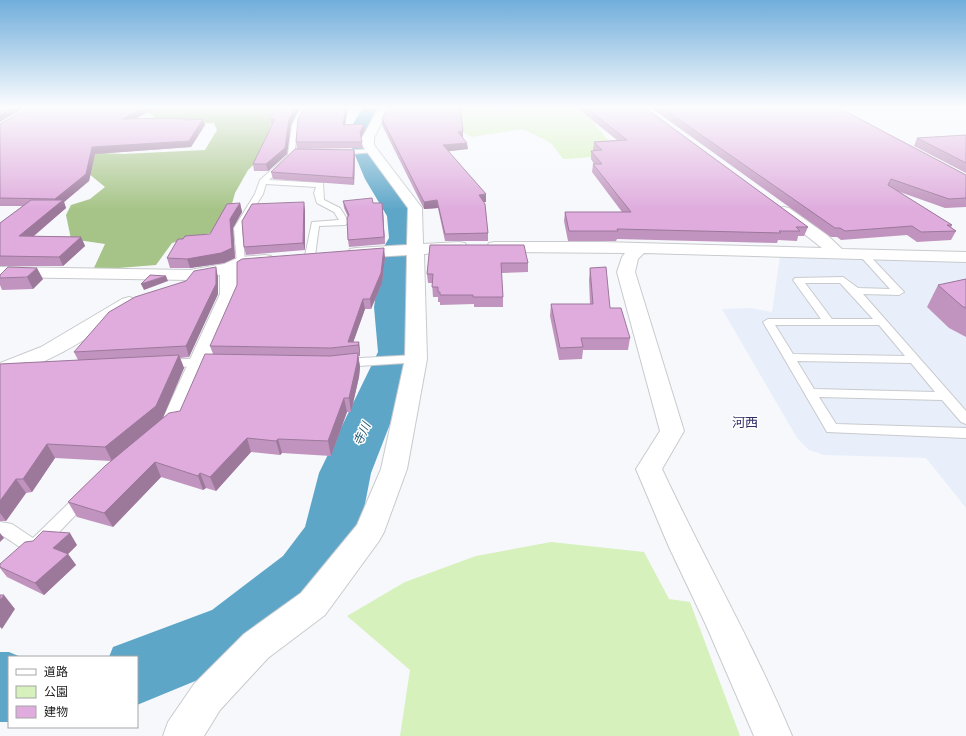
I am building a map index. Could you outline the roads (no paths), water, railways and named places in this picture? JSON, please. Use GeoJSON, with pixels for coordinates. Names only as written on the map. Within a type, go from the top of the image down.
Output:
{"type":"FeatureCollection","features":[{"type":"Feature","properties":{"kind":"street"},"geometry":{"type":"LineString","coordinates":[[182,736],[206,697],[256,646],[313,604],[368,532],[394,469],[411,359],[412,248],[415,208],[369,151],[368,141]]}},
{"type":"Feature","properties":{"kind":"street"},"geometry":{"type":"LineString","coordinates":[[771,201],[821,238],[838,254]]}},
{"type":"Feature","properties":{"kind":"street"},"geometry":{"type":"LineString","coordinates":[[0,272],[190,275],[235,265],[310,256],[412,248],[476,247],[640,248],[966,257]]}},
{"type":"Feature","properties":{"kind":"street"},"geometry":{"type":"LineString","coordinates":[[640,248],[630,257],[626,272],[672,431],[649,470],[684,547],[720,618],[773,736]]}},
{"type":"Feature","properties":{"kind":"street"},"geometry":{"type":"LineString","coordinates":[[169,423],[208,362],[229,294],[235,265]]}},
{"type":"Feature","properties":{"kind":"street"},"geometry":{"type":"LineString","coordinates":[[5,369],[42,354],[131,302],[183,285],[190,275]]}},
{"type":"Feature","properties":{"kind":"lane"},"geometry":{"type":"LineString","coordinates":[[235,265],[238,228],[259,194],[263,182],[283,166],[296,152],[296,141]]}},
{"type":"Feature","properties":{"kind":"lane"},"geometry":{"type":"LineString","coordinates":[[331,153],[369,151]]}},
{"type":"Feature","properties":{"kind":"lane"},"geometry":{"type":"LineString","coordinates":[[263,182],[320,185],[318,193],[320,201],[337,210],[345,222],[315,224],[310,256]]}},
{"type":"Feature","properties":{"kind":"lane"},"geometry":{"type":"LineString","coordinates":[[855,291],[900,292],[864,254]]}},
{"type":"Feature","properties":{"kind":"lane"},"geometry":{"type":"LineString","coordinates":[[830,322],[798,280],[843,280],[883,322],[966,419]]}},
{"type":"Feature","properties":{"kind":"lane"},"geometry":{"type":"LineString","coordinates":[[883,322],[768,322],[832,429],[966,433]]}},
{"type":"Feature","properties":{"kind":"lane"},"geometry":{"type":"LineString","coordinates":[[789,357],[915,360]]}},
{"type":"Feature","properties":{"kind":"lane"},"geometry":{"type":"LineString","coordinates":[[333,364],[370,360],[411,359]]}},
{"type":"Feature","properties":{"kind":"lane"},"geometry":{"type":"LineString","coordinates":[[154,365],[208,362]]}},
{"type":"Feature","properties":{"kind":"lane"},"geometry":{"type":"LineString","coordinates":[[5,369],[39,370]]}},
{"type":"Feature","properties":{"kind":"lane"},"geometry":{"type":"LineString","coordinates":[[810,392],[946,396]]}},
{"type":"Feature","properties":{"kind":"lane"},"geometry":{"type":"LineString","coordinates":[[0,529],[6,529],[34,547],[96,486]]}},
{"type":"Feature","properties":{"kind":"waterway","name":"寺川"},"geometry":{"type":"LineString","coordinates":[[138,671],[233,634],[304,575],[331,535],[345,473],[398,352],[392,307],[398,250],[404,238],[401,216],[378,179],[363,148],[363,141]]}},
{"type":"Feature","properties":{"kind":"waterway","name":"寺川"},"geometry":{"type":"LineString","coordinates":[[0,687],[8,687]]}},
{"type":"Feature","properties":{"kind":"district","name":"河西"},"geometry":{"type":"Point","coordinates":[745,422]}}]}
